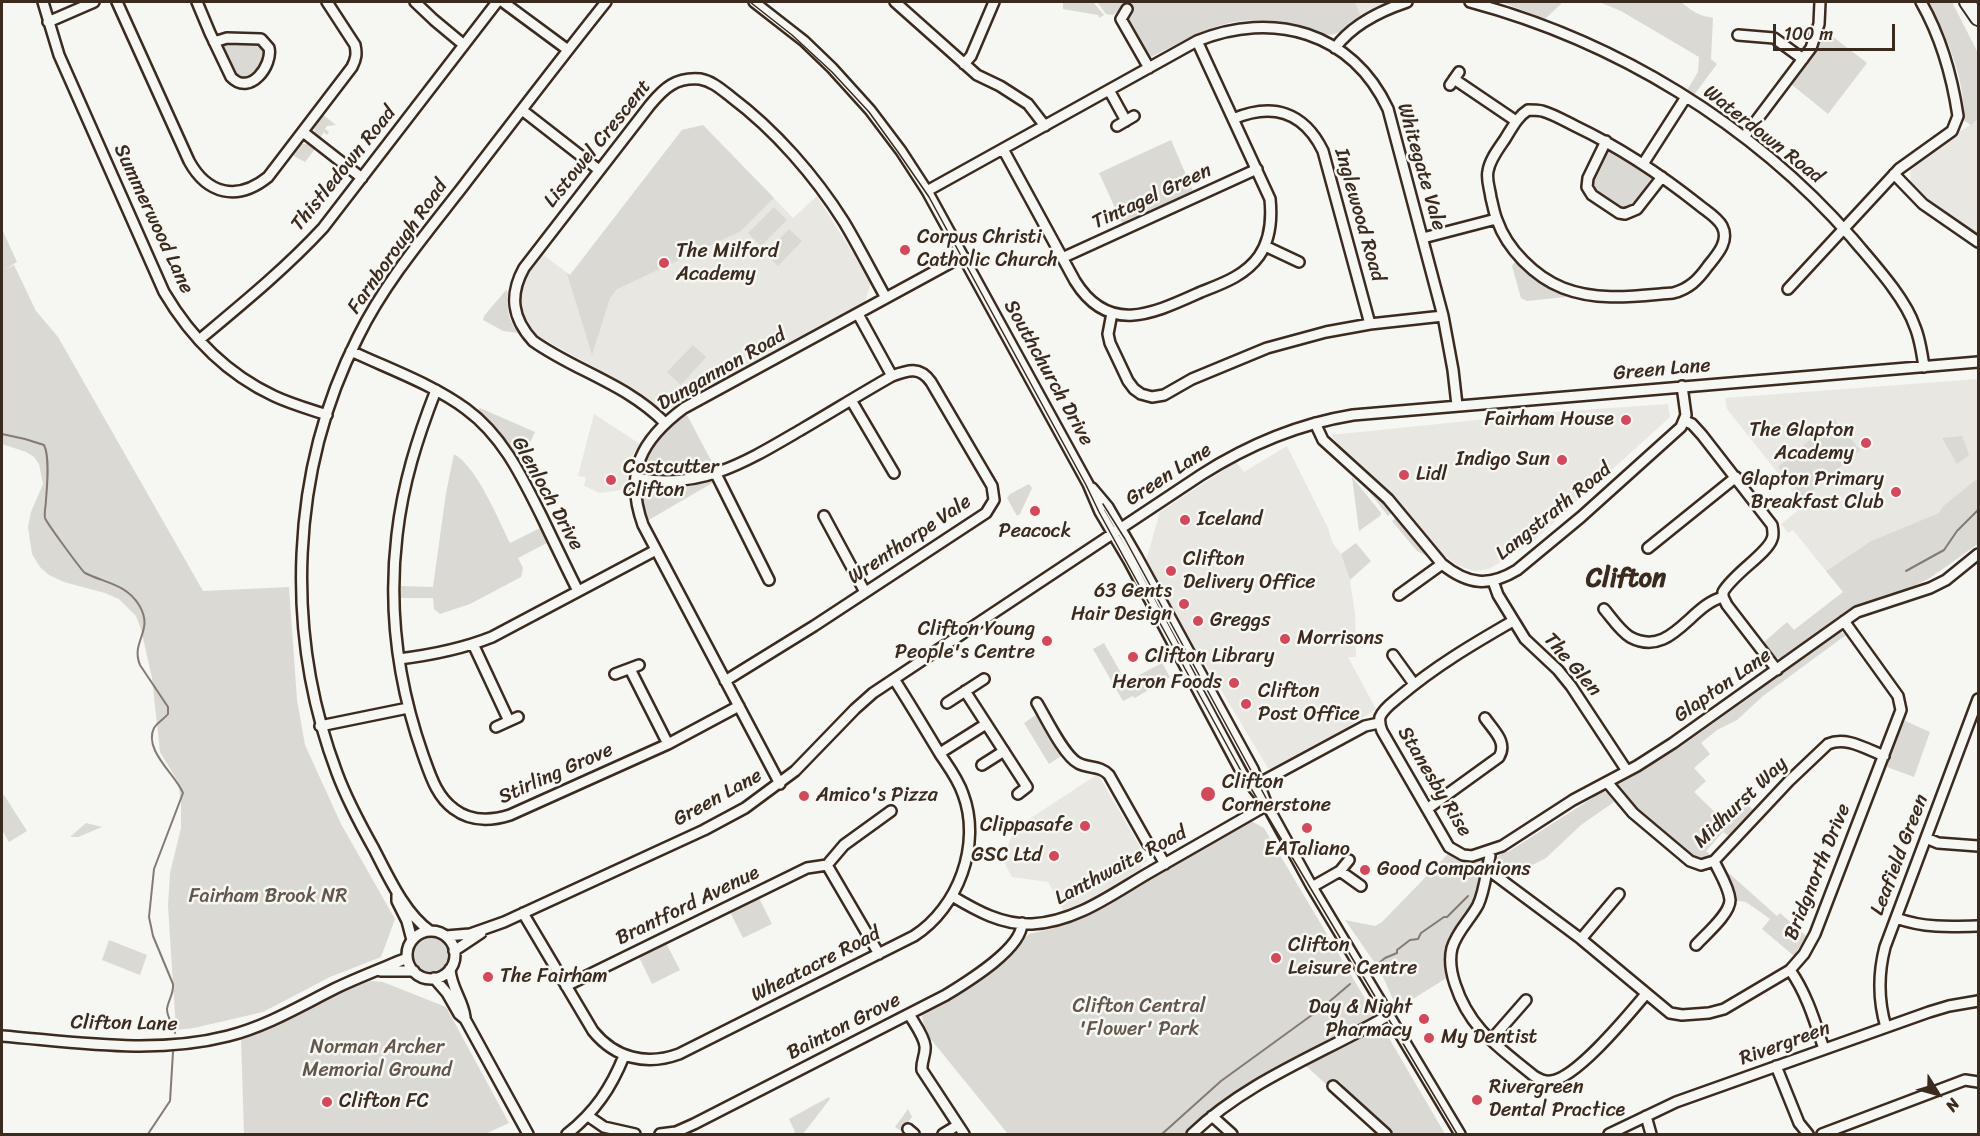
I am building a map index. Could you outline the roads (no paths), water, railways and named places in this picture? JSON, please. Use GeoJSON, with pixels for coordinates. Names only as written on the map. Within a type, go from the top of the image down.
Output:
{"type":"FeatureCollection","features":[{"type":"Feature","properties":{"kind":"highway"},"geometry":{"type":"LineString","coordinates":[[1967,2],[1978,18]]}},
{"type":"Feature","properties":{"kind":"highway"},"geometry":{"type":"LineString","coordinates":[[1978,2],[1978,8]]}},
{"type":"Feature","properties":{"kind":"street","name":"Summerwood Lane"},"geometry":{"type":"LineString","coordinates":[[43,2],[59,55],[164,292],[177,314],[199,340],[234,372],[275,397],[327,415]]}},
{"type":"Feature","properties":{"kind":"street"},"geometry":{"type":"LineString","coordinates":[[48,22],[94,2]]}},
{"type":"Feature","properties":{"kind":"street"},"geometry":{"type":"LineString","coordinates":[[117,2],[197,175],[215,188],[229,191],[242,191],[254,186],[270,174],[352,68],[356,60],[356,45],[327,2]]}},
{"type":"Feature","properties":{"kind":"street"},"geometry":{"type":"LineString","coordinates":[[197,2],[214,42],[231,77],[242,85],[254,80],[270,57],[269,48],[261,39],[227,38],[214,42]]}},
{"type":"Feature","properties":{"kind":"street"},"geometry":{"type":"LineString","coordinates":[[415,2],[464,45]]}},
{"type":"Feature","properties":{"kind":"street","name":"Thistledown Road"},"geometry":{"type":"LineString","coordinates":[[199,340],[299,254],[323,228],[497,2]]}},
{"type":"Feature","properties":{"kind":"street"},"geometry":{"type":"LineString","coordinates":[[503,2],[568,50]]}},
{"type":"Feature","properties":{"kind":"street","name":"Farnborough Road"},"geometry":{"type":"LineString","coordinates":[[430,931],[416,920],[397,893],[341,784],[320,726],[307,654],[301,574],[306,502],[327,415],[351,351],[378,302],[403,264],[606,2]]}},
{"type":"Feature","properties":{"kind":"street","name":"Southchurch Drive"},"geometry":{"type":"LineString","coordinates":[[754,2],[804,41],[844,80],[882,126],[927,191],[1088,484],[1103,500],[1116,530],[1242,775],[1256,785],[1312,887],[1460,1134]]}},
{"type":"Feature","properties":{"kind":"street"},"geometry":{"type":"LineString","coordinates":[[895,2],[977,75],[1018,96],[1037,114],[1045,126]]}},
{"type":"Feature","properties":{"kind":"street"},"geometry":{"type":"LineString","coordinates":[[964,64],[971,56],[994,2]]}},
{"type":"Feature","properties":{"kind":"street"},"geometry":{"type":"LineString","coordinates":[[1335,48],[1360,24],[1378,13],[1407,2]]}},
{"type":"Feature","properties":{"kind":"street","name":"Waterdown Road"},"geometry":{"type":"LineString","coordinates":[[1470,2],[1563,32],[1619,58],[1686,97],[1744,137],[1811,194],[1872,261],[1908,312],[1919,339],[1924,366]]}},
{"type":"Feature","properties":{"kind":"street"},"geometry":{"type":"LineString","coordinates":[[1744,137],[1811,48],[1821,12],[1820,2]]}},
{"type":"Feature","properties":{"kind":"street"},"geometry":{"type":"LineString","coordinates":[[1788,289],[1894,174],[1952,131],[1958,116],[1953,86],[1944,54],[1922,2]]}},
{"type":"Feature","properties":{"kind":"street"},"geometry":{"type":"LineString","coordinates":[[1127,9],[1121,19],[1149,68]]}},
{"type":"Feature","properties":{"kind":"street","name":"Whitegate Vale"},"geometry":{"type":"LineString","coordinates":[[927,191],[1197,41],[1225,31],[1264,26],[1298,32],[1335,48],[1364,72],[1388,109],[1443,316],[1454,370],[1457,405]]}},
{"type":"Feature","properties":{"kind":"street"},"geometry":{"type":"LineString","coordinates":[[1738,35],[1749,40],[1774,38],[1803,59]]}},
{"type":"Feature","properties":{"kind":"street"},"geometry":{"type":"LineString","coordinates":[[1003,149],[1082,293],[1112,313],[1130,315],[1152,312],[1233,278],[1258,258],[1265,246],[1270,230],[1270,199],[1197,41]]}},
{"type":"Feature","properties":{"kind":"street"},"geometry":{"type":"LineString","coordinates":[[1454,79],[1516,121]]}},
{"type":"Feature","properties":{"kind":"street","name":"Listowel Crescent"},"geometry":{"type":"LineString","coordinates":[[665,423],[647,406],[626,392],[541,346],[527,334],[517,316],[514,301],[516,285],[524,268],[664,88],[684,81],[706,81],[743,105],[767,127],[810,175],[844,222],[886,298]]}},
{"type":"Feature","properties":{"kind":"street"},"geometry":{"type":"LineString","coordinates":[[1109,90],[1130,118],[1116,126]]}},
{"type":"Feature","properties":{"kind":"street"},"geometry":{"type":"LineString","coordinates":[[1643,164],[1686,97]]}},
{"type":"Feature","properties":{"kind":"street"},"geometry":{"type":"LineString","coordinates":[[522,110],[599,170]]}},
{"type":"Feature","properties":{"kind":"street","name":"Inglewood Road"},"geometry":{"type":"LineString","coordinates":[[1233,119],[1249,112],[1266,110],[1282,112],[1303,122],[1318,141],[1323,151],[1370,324]]}},
{"type":"Feature","properties":{"kind":"street"},"geometry":{"type":"LineString","coordinates":[[1528,111],[1542,111],[1606,141],[1643,164],[1716,218],[1725,233],[1720,251],[1697,281],[1682,291],[1673,293],[1606,298],[1563,288],[1543,277],[1524,261],[1506,238],[1496,219],[1488,184],[1488,168],[1516,121],[1528,111]]}},
{"type":"Feature","properties":{"kind":"street"},"geometry":{"type":"LineString","coordinates":[[303,132],[362,178]]}},
{"type":"Feature","properties":{"kind":"street"},"geometry":{"type":"LineString","coordinates":[[1606,141],[1587,182],[1592,195],[1606,205],[1619,213],[1631,212],[1637,209],[1662,177]]}},
{"type":"Feature","properties":{"kind":"street","name":"Tintagel Green"},"geometry":{"type":"LineString","coordinates":[[1062,258],[1257,169]]}},
{"type":"Feature","properties":{"kind":"street"},"geometry":{"type":"LineString","coordinates":[[1894,174],[1929,208],[1978,242]]}},
{"type":"Feature","properties":{"kind":"street"},"geometry":{"type":"LineString","coordinates":[[1423,238],[1496,219]]}},
{"type":"Feature","properties":{"kind":"street"},"geometry":{"type":"LineString","coordinates":[[1265,246],[1299,262]]}},
{"type":"Feature","properties":{"kind":"street","name":"Dungannon Road"},"geometry":{"type":"LineString","coordinates":[[780,783],[656,550],[637,508],[635,492],[638,465],[646,446],[665,423],[684,408],[963,256]]}},
{"type":"Feature","properties":{"kind":"street"},"geometry":{"type":"LineString","coordinates":[[1112,313],[1108,334],[1110,344],[1134,388],[1141,394],[1152,398],[1164,395],[1192,379],[1267,348],[1326,332],[1370,324],[1443,316]]}},
{"type":"Feature","properties":{"kind":"street"},"geometry":{"type":"LineString","coordinates":[[858,314],[892,376]]}},
{"type":"Feature","properties":{"kind":"street","name":"Glenloch Drive"},"geometry":{"type":"LineString","coordinates":[[351,351],[436,390],[467,410],[493,434],[509,453],[520,473],[579,591]]}},
{"type":"Feature","properties":{"kind":"street","name":"Green Lane"},"geometry":{"type":"LineString","coordinates":[[446,936],[470,934],[491,927],[729,817],[780,783],[873,693],[1208,470],[1248,447],[1285,432],[1353,415],[1978,362]]}},
{"type":"Feature","properties":{"kind":"street","name":"Wrenthorpe Vale"},"geometry":{"type":"LineString","coordinates":[[636,478],[660,482],[716,474],[760,453],[892,376],[911,369],[927,376],[992,486],[994,500],[986,513],[725,681]]}},
{"type":"Feature","properties":{"kind":"street"},"geometry":{"type":"LineString","coordinates":[[1682,386],[1685,421],[1692,424],[1702,435],[1770,521],[1774,533],[1773,538],[1767,547],[1726,586],[1723,597],[1777,670]]}},
{"type":"Feature","properties":{"kind":"street","name":"Stirling Grove"},"geometry":{"type":"LineString","coordinates":[[436,390],[418,436],[401,503],[393,592],[399,659],[408,708],[438,792],[454,810],[477,819],[494,819],[510,815],[668,744],[739,706]]}},
{"type":"Feature","properties":{"kind":"street"},"geometry":{"type":"LineString","coordinates":[[851,400],[894,473]]}},
{"type":"Feature","properties":{"kind":"street","name":"Langstrath Road"},"geometry":{"type":"LineString","coordinates":[[1316,423],[1323,440],[1388,499],[1442,564],[1452,572],[1473,581],[1493,581],[1517,570],[1573,524],[1676,432],[1685,421]]}},
{"type":"Feature","properties":{"kind":"street"},"geometry":{"type":"LineString","coordinates":[[716,474],[759,571],[769,580]]}},
{"type":"Feature","properties":{"kind":"street"},"geometry":{"type":"LineString","coordinates":[[1648,548],[1736,477]]}},
{"type":"Feature","properties":{"kind":"street"},"geometry":{"type":"LineString","coordinates":[[824,516],[865,592]]}},
{"type":"Feature","properties":{"kind":"street"},"geometry":{"type":"LineString","coordinates":[[399,659],[441,653],[473,645],[513,627],[656,550]]}},
{"type":"Feature","properties":{"kind":"street","name":"Glapton Lane"},"geometry":{"type":"LineString","coordinates":[[1488,852],[1497,849],[1573,800],[1627,771],[1698,727],[1857,612],[1930,588],[1946,580],[1978,554]]}},
{"type":"Feature","properties":{"kind":"street"},"geometry":{"type":"LineString","coordinates":[[1396,595],[1442,564]]}},
{"type":"Feature","properties":{"kind":"street","name":"The Glen"},"geometry":{"type":"LineString","coordinates":[[1493,581],[1498,595],[1525,639],[1558,670],[1571,686],[1627,771]]}},
{"type":"Feature","properties":{"kind":"street"},"geometry":{"type":"LineString","coordinates":[[1604,609],[1629,636],[1656,642],[1667,638],[1711,601],[1723,597]]}},
{"type":"Feature","properties":{"kind":"street","name":"Stanesby Rise"},"geometry":{"type":"LineString","coordinates":[[1488,852],[1472,856],[1463,855],[1449,847],[1382,731],[1380,723],[1382,713],[1414,684],[1452,657],[1513,621]]}},
{"type":"Feature","properties":{"kind":"street","name":"Bridgnorth Drive"},"geometry":{"type":"LineString","coordinates":[[1487,869],[1581,939],[1665,1010],[1675,1014],[1715,1012],[1790,970],[1804,954],[1815,934],[1899,716],[1898,696],[1844,621]]}},
{"type":"Feature","properties":{"kind":"street"},"geometry":{"type":"LineString","coordinates":[[473,645],[513,719],[496,727]]}},
{"type":"Feature","properties":{"kind":"street"},"geometry":{"type":"LineString","coordinates":[[1391,654],[1414,684]]}},
{"type":"Feature","properties":{"kind":"street"},"geometry":{"type":"LineString","coordinates":[[615,674],[634,667],[668,744]]}},
{"type":"Feature","properties":{"kind":"street","name":"Wheatacre Road"},"geometry":{"type":"LineString","coordinates":[[624,1056],[648,1060],[679,1054],[920,933],[952,896],[964,866],[968,845],[969,824],[963,793],[894,679]]}},
{"type":"Feature","properties":{"kind":"street"},"geometry":{"type":"LineString","coordinates":[[947,703],[984,679]]}},
{"type":"Feature","properties":{"kind":"street"},"geometry":{"type":"LineString","coordinates":[[965,691],[1027,787],[1018,794]]}},
{"type":"Feature","properties":{"kind":"street","name":"Leafield Green"},"geometry":{"type":"LineString","coordinates":[[1886,1027],[1882,1013],[1879,970],[1884,947],[1978,699]]}},
{"type":"Feature","properties":{"kind":"street"},"geometry":{"type":"LineString","coordinates":[[1037,703],[1071,758],[1083,766],[1102,769],[1109,775],[1148,844],[1158,852],[1165,864]]}},
{"type":"Feature","properties":{"kind":"street"},"geometry":{"type":"LineString","coordinates":[[1043,714],[1053,707]]}},
{"type":"Feature","properties":{"kind":"street"},"geometry":{"type":"LineString","coordinates":[[320,726],[408,708]]}},
{"type":"Feature","properties":{"kind":"street"},"geometry":{"type":"LineString","coordinates":[[1427,809],[1499,757],[1502,752],[1502,742],[1485,718]]}},
{"type":"Feature","properties":{"kind":"street"},"geometry":{"type":"LineString","coordinates":[[940,753],[986,723]]}},
{"type":"Feature","properties":{"kind":"street"},"geometry":{"type":"LineString","coordinates":[[1256,785],[1365,726],[1380,723]]}},
{"type":"Feature","properties":{"kind":"street","name":"Midhurst Way"},"geometry":{"type":"LineString","coordinates":[[1607,782],[1633,813],[1690,861],[1701,865],[1713,861],[1789,781],[1828,744],[1835,740],[1845,741],[1884,756]]}},
{"type":"Feature","properties":{"kind":"street"},"geometry":{"type":"LineString","coordinates":[[982,765],[1004,751]]}},
{"type":"Feature","properties":{"kind":"street","name":"Lanthwaite Road"},"geometry":{"type":"LineString","coordinates":[[952,896],[984,914],[1010,922],[1054,921],[1071,916],[1267,805]]}},
{"type":"Feature","properties":{"kind":"street"},"geometry":{"type":"LineString","coordinates":[[879,954],[827,865],[844,845],[891,811]]}},
{"type":"Feature","properties":{"kind":"street"},"geometry":{"type":"LineString","coordinates":[[1926,838],[1938,843],[1978,846]]}},
{"type":"Feature","properties":{"kind":"street"},"geometry":{"type":"LineString","coordinates":[[1488,852],[1490,856],[1481,897],[1477,907],[1457,936],[1450,962],[1458,995],[1467,1015],[1481,1032],[1534,1076],[1551,1081],[1570,1072],[1599,1048],[1646,994]]}},
{"type":"Feature","properties":{"kind":"street"},"geometry":{"type":"LineString","coordinates":[[1312,887],[1340,871],[1349,860]]}},
{"type":"Feature","properties":{"kind":"street"},"geometry":{"type":"LineString","coordinates":[[1696,945],[1729,907],[1728,891],[1713,861]]}},
{"type":"Feature","properties":{"kind":"street","name":"Brantford Avenue"},"geometry":{"type":"LineString","coordinates":[[566,986],[807,868],[827,865]]}},
{"type":"Feature","properties":{"kind":"street"},"geometry":{"type":"LineString","coordinates":[[1340,871],[1360,886]]}},
{"type":"Feature","properties":{"kind":"street","name":"Farnborough Road"},"geometry":{"type":"LineString","coordinates":[[397,893],[397,901],[407,921],[412,940]]}},
{"type":"Feature","properties":{"kind":"street"},"geometry":{"type":"LineString","coordinates":[[1581,939],[1618,894]]}},
{"type":"Feature","properties":{"kind":"street"},"geometry":{"type":"LineString","coordinates":[[523,913],[592,1031],[624,1056],[607,1092],[588,1116],[567,1134]]}},
{"type":"Feature","properties":{"kind":"street"},"geometry":{"type":"LineString","coordinates":[[1896,918],[1933,927],[1978,926]]}},
{"type":"Feature","properties":{"kind":"street","name":"Bainton Grove"},"geometry":{"type":"LineString","coordinates":[[660,1134],[676,1132],[694,1124],[946,995],[981,972],[1012,945],[1022,932],[1022,923]]}},
{"type":"Feature","properties":{"kind":"street","name":"Green Lane"},"geometry":{"type":"LineString","coordinates":[[454,951],[491,927]]}},
{"type":"Feature","properties":{"kind":"street"},"geometry":{"type":"LineString","coordinates":[[430,931],[446,936],[454,951],[454,960],[450,969],[434,978],[426,978],[414,971],[407,958],[412,940],[420,933],[430,931]]}},
{"type":"Feature","properties":{"kind":"street","name":"Clifton Lane"},"geometry":{"type":"LineString","coordinates":[[2,1035],[111,1045],[156,1045],[227,1036],[286,1015],[337,988],[407,958]]}},
{"type":"Feature","properties":{"kind":"street"},"geometry":{"type":"LineString","coordinates":[[450,969],[454,990],[464,1011],[465,1019]]}},
{"type":"Feature","properties":{"kind":"street"},"geometry":{"type":"LineString","coordinates":[[1790,970],[1806,998],[1824,1049]]}},
{"type":"Feature","properties":{"kind":"street","name":"Clifton Lane"},"geometry":{"type":"LineString","coordinates":[[376,971],[414,971]]}},
{"type":"Feature","properties":{"kind":"street"},"geometry":{"type":"LineString","coordinates":[[434,978],[465,1019],[528,1134]]}},
{"type":"Feature","properties":{"kind":"street"},"geometry":{"type":"LineString","coordinates":[[1491,1040],[1516,1006],[1526,1000]]}},
{"type":"Feature","properties":{"kind":"street","name":"Rivergreen"},"geometry":{"type":"LineString","coordinates":[[1609,1134],[1676,1102],[1939,1009],[1978,1001]]}},
{"type":"Feature","properties":{"kind":"street"},"geometry":{"type":"LineString","coordinates":[[909,1014],[925,1043],[922,1070],[964,1134]]}},
{"type":"Feature","properties":{"kind":"street"},"geometry":{"type":"LineString","coordinates":[[1191,1134],[1242,1094],[1274,1074],[1389,1015]]}},
{"type":"Feature","properties":{"kind":"street"},"geometry":{"type":"LineString","coordinates":[[1776,1066],[1799,1123],[1808,1134]]}},
{"type":"Feature","properties":{"kind":"street"},"geometry":{"type":"LineString","coordinates":[[1822,1134],[1965,1080],[1978,1082]]}},
{"type":"Feature","properties":{"kind":"street"},"geometry":{"type":"LineString","coordinates":[[1337,1086],[1379,1132]]}},
{"type":"Feature","properties":{"kind":"street"},"geometry":{"type":"LineString","coordinates":[[588,1116],[604,1127],[635,1134]]}},
{"type":"Feature","properties":{"kind":"street"},"geometry":{"type":"LineString","coordinates":[[1212,1116],[1232,1134]]}},
{"type":"Feature","properties":{"kind":"street"},"geometry":{"type":"LineString","coordinates":[[1646,1116],[1651,1134]]}},
{"type":"Feature","properties":{"kind":"street"},"geometry":{"type":"LineString","coordinates":[[943,1134],[958,1125]]}},
{"type":"Feature","properties":{"kind":"waterway"},"geometry":{"type":"LineString","coordinates":[[2,434],[44,445],[48,464],[45,518],[85,573],[121,588],[134,598],[143,614],[144,629],[138,649],[140,665],[168,707],[168,714],[154,728],[153,745],[183,793],[154,869],[149,917],[153,936],[173,984],[167,1009],[175,1033]]}},
{"type":"Feature","properties":{"kind":"waterway"},"geometry":{"type":"LineString","coordinates":[[1906,571],[1944,550],[1957,531],[1978,510]]}},
{"type":"Feature","properties":{"kind":"waterway"},"geometry":{"type":"LineString","coordinates":[[1378,964],[1397,953],[1397,950],[1410,940],[1418,939],[1421,933],[1447,917],[1468,896]]}},
{"type":"Feature","properties":{"kind":"waterway"},"geometry":{"type":"LineString","coordinates":[[1162,1134],[1221,1081],[1323,1007],[1350,984]]}},
{"type":"Feature","properties":{"kind":"waterway"},"geometry":{"type":"LineString","coordinates":[[148,1134],[170,1101],[173,1052]]}},
{"type":"Feature","properties":{"kind":"tram line"},"geometry":{"type":"LineString","coordinates":[[750,2],[792,35],[832,72],[869,112],[929,197],[1246,780],[1457,1134]]}},
{"type":"Feature","properties":{"kind":"tram line"},"geometry":{"type":"LineString","coordinates":[[1103,504],[1125,539],[1266,798]]}},
{"type":"Feature","properties":{"kind":"place","name":"Corpus Christi Catholic Church"},"geometry":{"type":"Point","coordinates":[905,250]}},
{"type":"Feature","properties":{"kind":"place","name":"The Milford Academy"},"geometry":{"type":"Point","coordinates":[664,263]}},
{"type":"Feature","properties":{"kind":"place","name":"Fairham House"},"geometry":{"type":"Point","coordinates":[1626,420]}},
{"type":"Feature","properties":{"kind":"place","name":"The Glapton Academy"},"geometry":{"type":"Point","coordinates":[1866,443]}},
{"type":"Feature","properties":{"kind":"place","name":"Indigo Sun"},"geometry":{"type":"Point","coordinates":[1562,460]}},
{"type":"Feature","properties":{"kind":"place","name":"Lidl"},"geometry":{"type":"Point","coordinates":[1404,475]}},
{"type":"Feature","properties":{"kind":"place","name":"Costcutter Clifton"},"geometry":{"type":"Point","coordinates":[611,480]}},
{"type":"Feature","properties":{"kind":"place","name":"Glapton Primary Breakfast Club"},"geometry":{"type":"Point","coordinates":[1896,492]}},
{"type":"Feature","properties":{"kind":"place","name":"Peacock"},"geometry":{"type":"Point","coordinates":[1035,511]}},
{"type":"Feature","properties":{"kind":"place","name":"Iceland"},"geometry":{"type":"Point","coordinates":[1185,520]}},
{"type":"Feature","properties":{"kind":"place","name":"Clifton Delivery Office"},"geometry":{"type":"Point","coordinates":[1171,571]}},
{"type":"Feature","properties":{"kind":"place","name":"63 Gents Hair Design"},"geometry":{"type":"Point","coordinates":[1184,604]}},
{"type":"Feature","properties":{"kind":"place","name":"Greggs"},"geometry":{"type":"Point","coordinates":[1198,621]}},
{"type":"Feature","properties":{"kind":"place","name":"Morrisons"},"geometry":{"type":"Point","coordinates":[1285,639]}},
{"type":"Feature","properties":{"kind":"place","name":"Clifton Young People's Centre"},"geometry":{"type":"Point","coordinates":[1047,641]}},
{"type":"Feature","properties":{"kind":"place","name":"Clifton Library"},"geometry":{"type":"Point","coordinates":[1133,657]}},
{"type":"Feature","properties":{"kind":"place","name":"Heron Foods"},"geometry":{"type":"Point","coordinates":[1234,683]}},
{"type":"Feature","properties":{"kind":"place","name":"Clifton Post Office"},"geometry":{"type":"Point","coordinates":[1246,704]}},
{"type":"Feature","properties":{"kind":"place","name":"Clifton Cornerstone"},"geometry":{"type":"Point","coordinates":[1208,794]}},
{"type":"Feature","properties":{"kind":"place","name":"Amico's Pizza"},"geometry":{"type":"Point","coordinates":[804,796]}},
{"type":"Feature","properties":{"kind":"place","name":"Clippasafe"},"geometry":{"type":"Point","coordinates":[1085,826]}},
{"type":"Feature","properties":{"kind":"place","name":"EATaliano"},"geometry":{"type":"Point","coordinates":[1307,828]}},
{"type":"Feature","properties":{"kind":"place","name":"GSC Ltd"},"geometry":{"type":"Point","coordinates":[1054,856]}},
{"type":"Feature","properties":{"kind":"place","name":"Good Companions"},"geometry":{"type":"Point","coordinates":[1365,870]}},
{"type":"Feature","properties":{"kind":"place","name":"Clifton Leisure Centre"},"geometry":{"type":"Point","coordinates":[1276,958]}},
{"type":"Feature","properties":{"kind":"place","name":"The Fairham"},"geometry":{"type":"Point","coordinates":[488,977]}},
{"type":"Feature","properties":{"kind":"place","name":"Day & Night Pharmacy"},"geometry":{"type":"Point","coordinates":[1424,1019]}},
{"type":"Feature","properties":{"kind":"place","name":"My Dentist"},"geometry":{"type":"Point","coordinates":[1429,1038]}},
{"type":"Feature","properties":{"kind":"place","name":"Rivergreen Dental Practice"},"geometry":{"type":"Point","coordinates":[1477,1100]}},
{"type":"Feature","properties":{"kind":"place","name":"Clifton FC"},"geometry":{"type":"Point","coordinates":[327,1102]}},
{"type":"Feature","properties":{"kind":"district","name":"Clifton"},"geometry":{"type":"Point","coordinates":[1626,579]}},
{"type":"Feature","properties":{"kind":"park label","name":"Fairham Brook NR"},"geometry":{"type":"Point","coordinates":[268,897]}},
{"type":"Feature","properties":{"kind":"park label","name":"Clifton Central 'Flower' Park"},"geometry":{"type":"Point","coordinates":[1139,1018]}},
{"type":"Feature","properties":{"kind":"park label","name":"Norman Archer Memorial Ground"},"geometry":{"type":"Point","coordinates":[377,1060]}}]}
